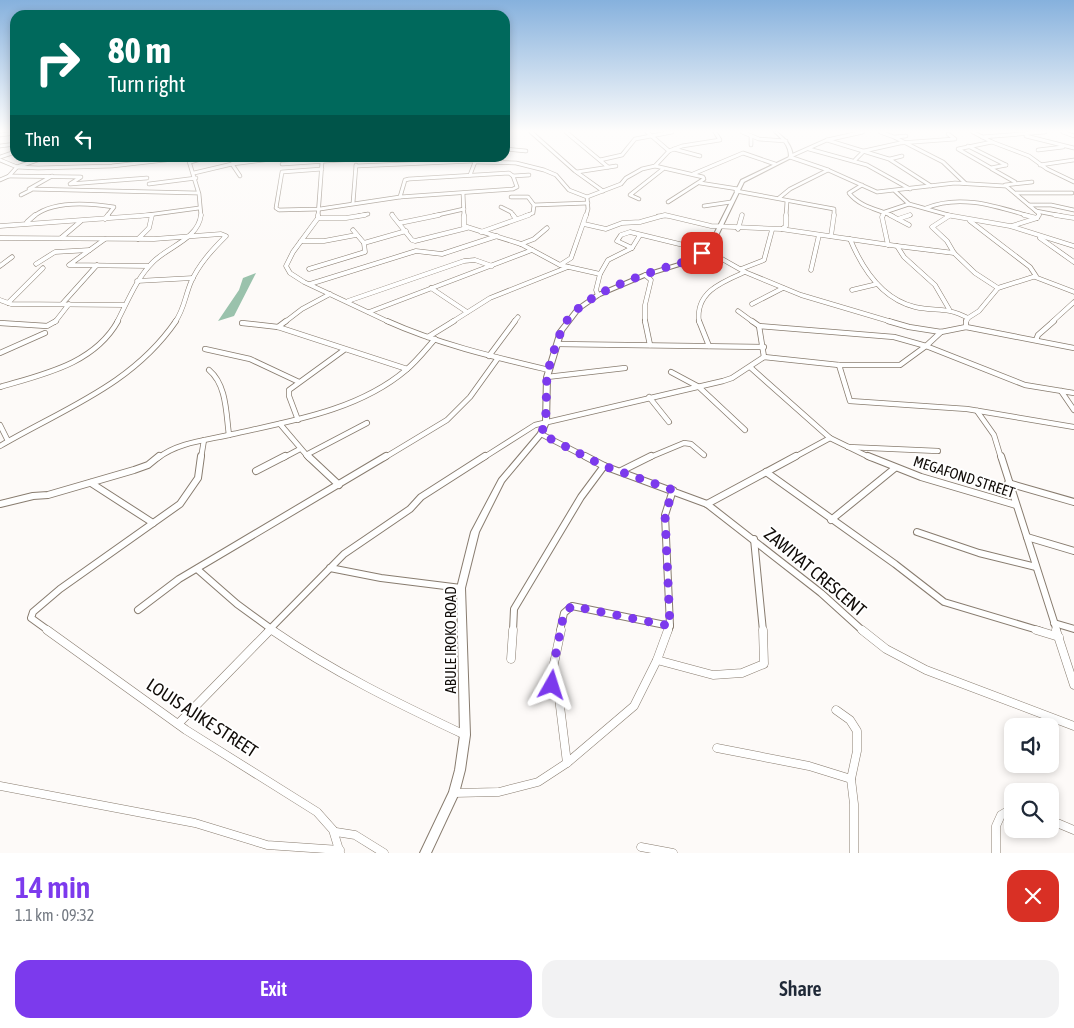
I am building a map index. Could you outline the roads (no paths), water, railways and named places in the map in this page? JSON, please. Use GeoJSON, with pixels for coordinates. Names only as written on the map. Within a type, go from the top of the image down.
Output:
{"type":"FeatureCollection","features":[{"type":"Feature","properties":{"kind":"street"},"geometry":{"type":"LineString","coordinates":[[0,180],[13,172]]}},
{"type":"Feature","properties":{"kind":"street"},"geometry":{"type":"LineString","coordinates":[[0,387],[58,368],[84,356],[98,346],[110,332],[148,266],[198,227],[201,201],[197,193],[194,173],[199,172]]}},
{"type":"Feature","properties":{"kind":"street"},"geometry":{"type":"LineString","coordinates":[[237,172],[240,176]]}},
{"type":"Feature","properties":{"kind":"street"},"geometry":{"type":"LineString","coordinates":[[284,172],[276,208],[279,210],[320,209],[400,197],[516,188],[513,176]]}},
{"type":"Feature","properties":{"kind":"street"},"geometry":{"type":"LineString","coordinates":[[322,172],[318,218],[293,252],[286,269],[309,284],[411,332],[548,374],[625,368]]}},
{"type":"Feature","properties":{"kind":"street"},"geometry":{"type":"LineString","coordinates":[[353,203],[356,172]]}},
{"type":"Feature","properties":{"kind":"street"},"geometry":{"type":"LineString","coordinates":[[400,197],[406,180],[506,172],[513,176],[529,175]]}},
{"type":"Feature","properties":{"kind":"street"},"geometry":{"type":"LineString","coordinates":[[550,172],[570,190],[587,197],[621,184],[626,178],[637,172]]}},
{"type":"Feature","properties":{"kind":"street"},"geometry":{"type":"LineString","coordinates":[[577,172],[603,191]]}},
{"type":"Feature","properties":{"kind":"street"},"geometry":{"type":"LineString","coordinates":[[639,199],[630,195],[659,172]]}},
{"type":"Feature","properties":{"kind":"street"},"geometry":{"type":"LineString","coordinates":[[679,172],[699,174],[703,172]]}},
{"type":"Feature","properties":{"kind":"street"},"geometry":{"type":"LineString","coordinates":[[708,251],[737,190],[745,179],[759,172]]}},
{"type":"Feature","properties":{"kind":"street"},"geometry":{"type":"LineString","coordinates":[[778,198],[796,186],[824,172]]}},
{"type":"Feature","properties":{"kind":"street"},"geometry":{"type":"LineString","coordinates":[[832,172],[876,192],[965,183],[1005,186],[1036,211],[1039,214],[1037,218]]}},
{"type":"Feature","properties":{"kind":"street"},"geometry":{"type":"LineString","coordinates":[[881,172],[910,189]]}},
{"type":"Feature","properties":{"kind":"street"},"geometry":{"type":"LineString","coordinates":[[909,172],[932,186]]}},
{"type":"Feature","properties":{"kind":"street"},"geometry":{"type":"LineString","coordinates":[[954,172],[965,183]]}},
{"type":"Feature","properties":{"kind":"street"},"geometry":{"type":"LineString","coordinates":[[998,172],[1015,182]]}},
{"type":"Feature","properties":{"kind":"street"},"geometry":{"type":"LineString","coordinates":[[1054,172],[1074,182]]}},
{"type":"Feature","properties":{"kind":"street"},"geometry":{"type":"LineString","coordinates":[[145,173],[149,184],[147,192]]}},
{"type":"Feature","properties":{"kind":"street"},"geometry":{"type":"LineString","coordinates":[[668,202],[704,179],[699,174]]}},
{"type":"Feature","properties":{"kind":"street"},"geometry":{"type":"LineString","coordinates":[[8,176],[81,176],[70,184],[147,178]]}},
{"type":"Feature","properties":{"kind":"street"},"geometry":{"type":"LineString","coordinates":[[31,190],[29,189],[52,176]]}},
{"type":"Feature","properties":{"kind":"street"},"geometry":{"type":"LineString","coordinates":[[149,184],[196,178]]}},
{"type":"Feature","properties":{"kind":"street"},"geometry":{"type":"LineString","coordinates":[[99,191],[104,182]]}},
{"type":"Feature","properties":{"kind":"street"},"geometry":{"type":"LineString","coordinates":[[700,182],[834,210],[831,236]]}},
{"type":"Feature","properties":{"kind":"street"},"geometry":{"type":"LineString","coordinates":[[1005,186],[1015,182],[1032,182]]}},
{"type":"Feature","properties":{"kind":"street"},"geometry":{"type":"LineString","coordinates":[[862,185],[849,193],[853,199],[861,205],[885,212],[909,225]]}},
{"type":"Feature","properties":{"kind":"street"},"geometry":{"type":"LineString","coordinates":[[21,195],[31,190],[197,193]]}},
{"type":"Feature","properties":{"kind":"street"},"geometry":{"type":"LineString","coordinates":[[895,191],[908,204]]}},
{"type":"Feature","properties":{"kind":"street"},"geometry":{"type":"LineString","coordinates":[[463,193],[466,201],[464,226],[467,228]]}},
{"type":"Feature","properties":{"kind":"street"},"geometry":{"type":"LineString","coordinates":[[1016,194],[1072,193]]}},
{"type":"Feature","properties":{"kind":"street"},"geometry":{"type":"LineString","coordinates":[[481,232],[532,215],[534,205],[528,197],[511,197]]}},
{"type":"Feature","properties":{"kind":"street"},"geometry":{"type":"LineString","coordinates":[[560,265],[571,258],[584,224],[588,203],[587,197]]}},
{"type":"Feature","properties":{"kind":"street"},"geometry":{"type":"LineString","coordinates":[[781,230],[786,226],[787,201]]}},
{"type":"Feature","properties":{"kind":"street"},"geometry":{"type":"LineString","coordinates":[[704,206],[731,202]]}},
{"type":"Feature","properties":{"kind":"street"},"geometry":{"type":"LineString","coordinates":[[926,208],[938,204],[968,202],[1037,218]]}},
{"type":"Feature","properties":{"kind":"street"},"geometry":{"type":"LineString","coordinates":[[534,205],[588,203]]}},
{"type":"Feature","properties":{"kind":"street"},"geometry":{"type":"LineString","coordinates":[[888,245],[882,217],[885,212],[908,204],[949,216],[1010,226],[1074,246]]}},
{"type":"Feature","properties":{"kind":"street"},"geometry":{"type":"LineString","coordinates":[[1029,205],[1050,205],[1074,210]]}},
{"type":"Feature","properties":{"kind":"street"},"geometry":{"type":"LineString","coordinates":[[26,222],[44,209],[54,207],[114,207],[104,219]]}},
{"type":"Feature","properties":{"kind":"street"},"geometry":{"type":"LineString","coordinates":[[501,207],[510,212],[516,219]]}},
{"type":"Feature","properties":{"kind":"street"},"geometry":{"type":"LineString","coordinates":[[0,226],[26,222],[81,221],[152,215],[199,208]]}},
{"type":"Feature","properties":{"kind":"street"},"geometry":{"type":"LineString","coordinates":[[400,223],[464,209]]}},
{"type":"Feature","properties":{"kind":"street"},"geometry":{"type":"LineString","coordinates":[[1036,211],[1074,218]]}},
{"type":"Feature","properties":{"kind":"street"},"geometry":{"type":"LineString","coordinates":[[318,218],[346,218],[368,214]]}},
{"type":"Feature","properties":{"kind":"street"},"geometry":{"type":"LineString","coordinates":[[392,214],[412,240],[415,241],[467,228],[521,244],[568,268],[600,274]]}},
{"type":"Feature","properties":{"kind":"street"},"geometry":{"type":"LineString","coordinates":[[138,239],[149,228],[152,215]]}},
{"type":"Feature","properties":{"kind":"street"},"geometry":{"type":"LineString","coordinates":[[584,224],[606,229],[622,223],[640,222],[665,215],[718,227],[781,230],[954,253]]}},
{"type":"Feature","properties":{"kind":"street"},"geometry":{"type":"LineString","coordinates":[[738,229],[742,215]]}},
{"type":"Feature","properties":{"kind":"street"},"geometry":{"type":"LineString","coordinates":[[898,219],[910,215]]}},
{"type":"Feature","properties":{"kind":"street"},"geometry":{"type":"LineString","coordinates":[[949,216],[932,227],[948,241],[954,253],[975,273],[998,288]]}},
{"type":"Feature","properties":{"kind":"street"},"geometry":{"type":"LineString","coordinates":[[1010,226],[1029,222],[1037,218]]}},
{"type":"Feature","properties":{"kind":"street"},"geometry":{"type":"LineString","coordinates":[[969,220],[1030,267],[1036,273],[1035,277]]}},
{"type":"Feature","properties":{"kind":"street"},"geometry":{"type":"LineString","coordinates":[[60,239],[81,221]]}},
{"type":"Feature","properties":{"kind":"street"},"geometry":{"type":"LineString","coordinates":[[632,248],[616,241],[621,235],[630,232],[640,222]]}},
{"type":"Feature","properties":{"kind":"street"},"geometry":{"type":"LineString","coordinates":[[521,244],[534,239],[547,228]]}},
{"type":"Feature","properties":{"kind":"street"},"geometry":{"type":"LineString","coordinates":[[308,269],[365,252],[364,243],[354,230]]}},
{"type":"Feature","properties":{"kind":"street"},"geometry":{"type":"LineString","coordinates":[[709,346],[699,321],[698,305],[703,296],[717,286],[764,260],[772,230]]}},
{"type":"Feature","properties":{"kind":"street"},"geometry":{"type":"LineString","coordinates":[[364,243],[406,231]]}},
{"type":"Feature","properties":{"kind":"street"},"geometry":{"type":"LineString","coordinates":[[630,232],[708,251],[743,270],[783,288],[815,300],[909,327],[940,332],[966,326],[1074,348]]}},
{"type":"Feature","properties":{"kind":"street"},"geometry":{"type":"LineString","coordinates":[[0,238],[138,239],[186,238],[221,234],[226,236],[208,253],[193,278],[182,311],[155,348],[135,367],[52,419],[0,446]]}},
{"type":"Feature","properties":{"kind":"street"},"geometry":{"type":"LineString","coordinates":[[301,241],[324,241],[356,235]]}},
{"type":"Feature","properties":{"kind":"street"},"geometry":{"type":"LineString","coordinates":[[598,295],[596,290],[600,274],[608,260],[632,248],[640,235]]}},
{"type":"Feature","properties":{"kind":"street"},"geometry":{"type":"LineString","coordinates":[[811,270],[819,235]]}},
{"type":"Feature","properties":{"kind":"street"},"geometry":{"type":"LineString","coordinates":[[309,284],[416,251],[442,254],[497,236]]}},
{"type":"Feature","properties":{"kind":"street"},"geometry":{"type":"LineString","coordinates":[[1037,236],[1074,262]]}},
{"type":"Feature","properties":{"kind":"street"},"geometry":{"type":"LineString","coordinates":[[105,239],[69,265],[148,266]]}},
{"type":"Feature","properties":{"kind":"street"},"geometry":{"type":"LineString","coordinates":[[850,239],[854,251],[877,284],[892,297],[915,307],[949,309]]}},
{"type":"Feature","properties":{"kind":"street"},"geometry":{"type":"LineString","coordinates":[[1063,243],[1074,240]]}},
{"type":"Feature","properties":{"kind":"street"},"geometry":{"type":"LineString","coordinates":[[897,246],[909,261],[937,287],[945,306],[968,318]]}},
{"type":"Feature","properties":{"kind":"street"},"geometry":{"type":"LineString","coordinates":[[36,264],[47,254],[56,250],[91,250]]}},
{"type":"Feature","properties":{"kind":"street"},"geometry":{"type":"LineString","coordinates":[[369,312],[532,250]]}},
{"type":"Feature","properties":{"kind":"street","name":"ABULE IROKO ROAD"},"geometry":{"type":"LineString","coordinates":[[425,853],[454,793],[460,770],[465,735],[461,588],[475,532],[501,480],[541,434],[546,422],[548,374],[561,331],[578,309],[598,295],[645,275],[684,264],[708,251]]}},
{"type":"Feature","properties":{"kind":"street"},"geometry":{"type":"LineString","coordinates":[[0,266],[12,257]]}},
{"type":"Feature","properties":{"kind":"street"},"geometry":{"type":"LineString","coordinates":[[347,301],[464,261],[475,260],[492,266]]}},
{"type":"Feature","properties":{"kind":"street"},"geometry":{"type":"LineString","coordinates":[[62,304],[97,265]]}},
{"type":"Feature","properties":{"kind":"street"},"geometry":{"type":"LineString","coordinates":[[8,303],[43,268]]}},
{"type":"Feature","properties":{"kind":"street"},"geometry":{"type":"LineString","coordinates":[[428,337],[490,298],[568,268]]}},
{"type":"Feature","properties":{"kind":"street"},"geometry":{"type":"LineString","coordinates":[[645,275],[651,280],[643,317],[650,345]]}},
{"type":"Feature","properties":{"kind":"street"},"geometry":{"type":"LineString","coordinates":[[966,326],[964,323],[968,318],[979,311],[998,288],[1035,277],[1074,292]]}},
{"type":"Feature","properties":{"kind":"street"},"geometry":{"type":"LineString","coordinates":[[138,281],[193,278]]}},
{"type":"Feature","properties":{"kind":"street"},"geometry":{"type":"LineString","coordinates":[[852,290],[877,284]]}},
{"type":"Feature","properties":{"kind":"street"},"geometry":{"type":"LineString","coordinates":[[431,288],[467,312]]}},
{"type":"Feature","properties":{"kind":"street"},"geometry":{"type":"LineString","coordinates":[[752,304],[783,288]]}},
{"type":"Feature","properties":{"kind":"street"},"geometry":{"type":"LineString","coordinates":[[278,327],[302,309],[330,294]]}},
{"type":"Feature","properties":{"kind":"street"},"geometry":{"type":"LineString","coordinates":[[0,300],[8,303],[124,305]]}},
{"type":"Feature","properties":{"kind":"street"},"geometry":{"type":"LineString","coordinates":[[1036,340],[1038,335],[1074,302]]}},
{"type":"Feature","properties":{"kind":"street"},"geometry":{"type":"LineString","coordinates":[[0,323],[47,326],[54,324],[69,304]]}},
{"type":"Feature","properties":{"kind":"street"},"geometry":{"type":"LineString","coordinates":[[738,311],[760,326],[894,337],[926,346],[1025,385],[1074,393]]}},
{"type":"Feature","properties":{"kind":"street"},"geometry":{"type":"LineString","coordinates":[[489,356],[518,317]]}},
{"type":"Feature","properties":{"kind":"street"},"geometry":{"type":"LineString","coordinates":[[242,323],[278,327],[407,369]]}},
{"type":"Feature","properties":{"kind":"street"},"geometry":{"type":"LineString","coordinates":[[760,326],[764,357]]}},
{"type":"Feature","properties":{"kind":"street"},"geometry":{"type":"LineString","coordinates":[[178,724],[344,554],[410,509],[421,497],[535,424],[732,378],[764,357],[839,365],[900,365],[926,346],[940,332]]}},
{"type":"Feature","properties":{"kind":"street"},"geometry":{"type":"LineString","coordinates":[[0,353],[45,333]]}},
{"type":"Feature","properties":{"kind":"street"},"geometry":{"type":"LineString","coordinates":[[0,504],[33,496],[48,495],[148,465],[165,452],[184,445],[298,420],[342,407],[392,381],[407,369],[435,339]]}},
{"type":"Feature","properties":{"kind":"street"},"geometry":{"type":"LineString","coordinates":[[557,344],[764,347]]}},
{"type":"Feature","properties":{"kind":"street"},"geometry":{"type":"LineString","coordinates":[[205,349],[250,359],[299,382]]}},
{"type":"Feature","properties":{"kind":"street"},"geometry":{"type":"LineString","coordinates":[[298,420],[288,393],[299,382],[344,350]]}},
{"type":"Feature","properties":{"kind":"street"},"geometry":{"type":"LineString","coordinates":[[138,610],[178,580],[456,414],[498,358]]}},
{"type":"Feature","properties":{"kind":"street"},"geometry":{"type":"LineString","coordinates":[[839,365],[850,401],[977,411],[1074,427]]}},
{"type":"Feature","properties":{"kind":"street","name":"MEGAFOND STREET"},"geometry":{"type":"LineString","coordinates":[[750,367],[830,438],[846,447],[894,468],[964,491],[1016,505],[1074,685]]}},
{"type":"Feature","properties":{"kind":"street"},"geometry":{"type":"LineString","coordinates":[[209,370],[216,376],[221,388],[229,435]]}},
{"type":"Feature","properties":{"kind":"street"},"geometry":{"type":"LineString","coordinates":[[671,372],[699,387],[745,430]]}},
{"type":"Feature","properties":{"kind":"street"},"geometry":{"type":"LineString","coordinates":[[1060,391],[1074,410]]}},
{"type":"Feature","properties":{"kind":"street"},"geometry":{"type":"LineString","coordinates":[[649,397],[669,422]]}},
{"type":"Feature","properties":{"kind":"street"},"geometry":{"type":"LineString","coordinates":[[977,411],[994,435],[1016,505]]}},
{"type":"Feature","properties":{"kind":"street"},"geometry":{"type":"LineString","coordinates":[[306,455],[367,423]]}},
{"type":"Feature","properties":{"kind":"street"},"geometry":{"type":"LineString","coordinates":[[280,424],[300,449],[339,485]]}},
{"type":"Feature","properties":{"kind":"street"},"geometry":{"type":"LineString","coordinates":[[0,425],[8,441]]}},
{"type":"Feature","properties":{"kind":"street","name":"ZAWIYAT CRESCENT"},"geometry":{"type":"LineString","coordinates":[[541,434],[604,466],[707,504],[821,593],[854,624],[886,649],[926,670],[1074,726]]}},
{"type":"Feature","properties":{"kind":"street"},"geometry":{"type":"LineString","coordinates":[[707,504],[830,438]]}},
{"type":"Feature","properties":{"kind":"street"},"geometry":{"type":"LineString","coordinates":[[91,483],[153,524],[180,504],[198,478],[204,440]]}},
{"type":"Feature","properties":{"kind":"street"},"geometry":{"type":"LineString","coordinates":[[621,471],[684,443],[691,444],[704,455]]}},
{"type":"Feature","properties":{"kind":"street"},"geometry":{"type":"LineString","coordinates":[[846,447],[938,451]]}},
{"type":"Feature","properties":{"kind":"street"},"geometry":{"type":"LineString","coordinates":[[256,471],[300,449]]}},
{"type":"Feature","properties":{"kind":"street"},"geometry":{"type":"LineString","coordinates":[[510,659],[514,609],[577,504],[604,466]]}},
{"type":"Feature","properties":{"kind":"street"},"geometry":{"type":"LineString","coordinates":[[831,520],[894,468]]}},
{"type":"Feature","properties":{"kind":"street"},"geometry":{"type":"LineString","coordinates":[[766,472],[895,564],[944,602],[1059,638]]}},
{"type":"Feature","properties":{"kind":"street"},"geometry":{"type":"LineString","coordinates":[[1008,483],[1074,502]]}},
{"type":"Feature","properties":{"kind":"street"},"geometry":{"type":"LineString","coordinates":[[454,793],[499,792],[538,782],[567,763],[634,706],[657,660],[670,626],[665,515],[673,490]]}},
{"type":"Feature","properties":{"kind":"street","name":"LOUIS AJIKE STREET"},"geometry":{"type":"LineString","coordinates":[[153,524],[60,588],[33,612],[31,618],[178,724],[318,812],[336,832],[340,852]]}},
{"type":"Feature","properties":{"kind":"street"},"geometry":{"type":"LineString","coordinates":[[917,532],[979,553],[1036,567]]}},
{"type":"Feature","properties":{"kind":"street"},"geometry":{"type":"LineString","coordinates":[[1027,537],[1074,552]]}},
{"type":"Feature","properties":{"kind":"street"},"geometry":{"type":"LineString","coordinates":[[657,660],[713,675],[742,673],[764,664],[765,647],[754,540]]}},
{"type":"Feature","properties":{"kind":"street"},"geometry":{"type":"LineString","coordinates":[[330,568],[381,578],[461,588]]}},
{"type":"Feature","properties":{"kind":"street"},"geometry":{"type":"LineString","coordinates":[[197,569],[214,586],[271,630],[373,691],[465,735]]}},
{"type":"Feature","properties":{"kind":"street"},"geometry":{"type":"LineString","coordinates":[[567,763],[559,698],[552,685],[552,673],[564,613],[572,606],[670,626]]}},
{"type":"Feature","properties":{"kind":"street"},"geometry":{"type":"LineString","coordinates":[[1054,623],[1074,629]]}},
{"type":"Feature","properties":{"kind":"street"},"geometry":{"type":"LineString","coordinates":[[836,710],[850,720],[857,731],[858,751],[851,779],[854,804],[854,853]]}},
{"type":"Feature","properties":{"kind":"street"},"geometry":{"type":"LineString","coordinates":[[717,748],[809,766],[851,779]]}},
{"type":"Feature","properties":{"kind":"street"},"geometry":{"type":"LineString","coordinates":[[0,786],[195,823],[267,845],[340,852]]}},
{"type":"Feature","properties":{"kind":"street"},"geometry":{"type":"LineString","coordinates":[[996,853],[997,823],[1001,814],[1004,813]]}},
{"type":"Feature","properties":{"kind":"street"},"geometry":{"type":"LineString","coordinates":[[1059,824],[1074,830]]}},
{"type":"Feature","properties":{"kind":"street"},"geometry":{"type":"LineString","coordinates":[[336,832],[344,830],[362,838],[384,853]]}},
{"type":"Feature","properties":{"kind":"street"},"geometry":{"type":"LineString","coordinates":[[641,847],[673,853]]}}]}
